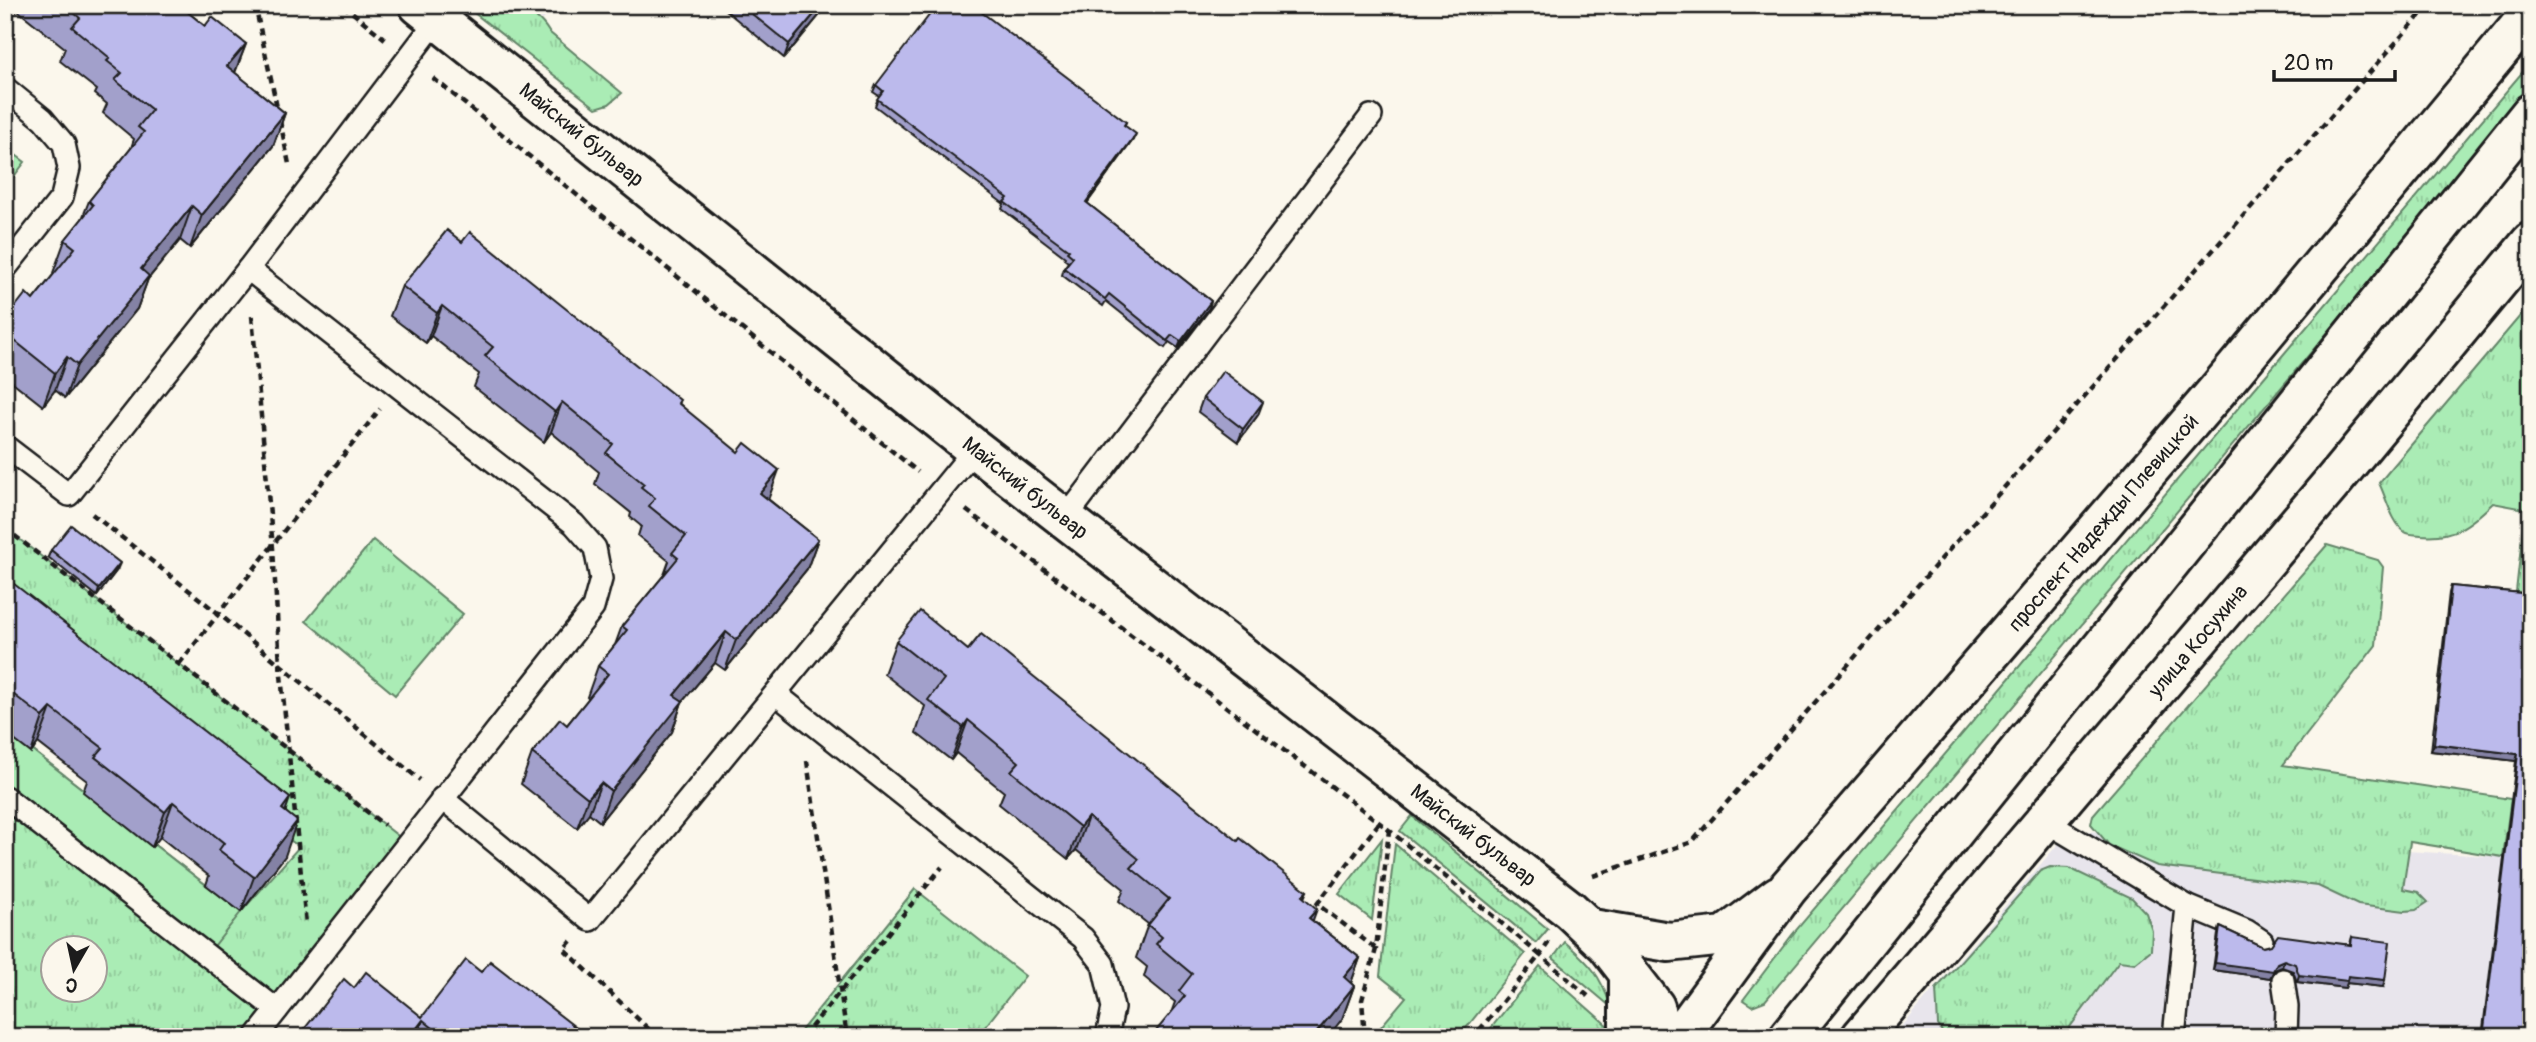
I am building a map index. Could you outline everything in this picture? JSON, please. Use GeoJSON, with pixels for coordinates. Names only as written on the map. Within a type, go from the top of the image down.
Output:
{"type":"FeatureCollection","features":[{"type":"Feature","properties":{"kind":"main road","name":"проспект Надежды Плевицкой"},"geometry":{"type":"LineString","coordinates":[[1679,1037],[1788,888],[2217,391],[2531,12]]}},
{"type":"Feature","properties":{"kind":"main road","name":"Майский бульвар"},"geometry":{"type":"LineString","coordinates":[[428,13],[975,449],[1581,920],[1607,945],[1655,1007],[1663,1037]]}},
{"type":"Feature","properties":{"kind":"main road"},"geometry":{"type":"LineString","coordinates":[[1789,1037],[2531,113]]}},
{"type":"Feature","properties":{"kind":"main road","name":"улица Косухина"},"geometry":{"type":"LineString","coordinates":[[1861,1037],[2323,494],[2531,242]]}},
{"type":"Feature","properties":{"kind":"main road"},"geometry":{"type":"LineString","coordinates":[[1581,920],[1669,942],[1725,936],[1788,888]]}},
{"type":"Feature","properties":{"kind":"main road"},"geometry":{"type":"LineString","coordinates":[[1629,974],[1629,1037]]}},
{"type":"Feature","properties":{"kind":"lane"},"geometry":{"type":"LineString","coordinates":[[5,446],[69,495],[248,269],[408,58],[428,13]]}},
{"type":"Feature","properties":{"kind":"lane"},"geometry":{"type":"LineString","coordinates":[[5,88],[43,119],[64,144],[69,168],[62,197],[5,269]]}},
{"type":"Feature","properties":{"kind":"lane"},"geometry":{"type":"LineString","coordinates":[[1065,519],[1371,116]]}},
{"type":"Feature","properties":{"kind":"lane"},"geometry":{"type":"LineString","coordinates":[[248,269],[574,524],[595,548],[601,579],[593,608],[256,1037]]}},
{"type":"Feature","properties":{"kind":"lane"},"geometry":{"type":"LineString","coordinates":[[442,798],[590,920],[975,449]]}},
{"type":"Feature","properties":{"kind":"lane"},"geometry":{"type":"LineString","coordinates":[[776,694],[1083,939],[1103,964],[1113,1007],[1107,1037]]}},
{"type":"Feature","properties":{"kind":"lane"},"geometry":{"type":"LineString","coordinates":[[5,797],[277,1010]]}},
{"type":"Feature","properties":{"kind":"lane"},"geometry":{"type":"LineString","coordinates":[[2045,821],[2187,906],[2247,931],[2262,941]]}},
{"type":"Feature","properties":{"kind":"lane"},"geometry":{"type":"LineString","coordinates":[[2174,1037],[2187,906]]}},
{"type":"Feature","properties":{"kind":"lane"},"geometry":{"type":"LineString","coordinates":[[2283,980],[2287,1007],[2286,1037]]}},
{"type":"Feature","properties":{"kind":"path"},"geometry":{"type":"LineString","coordinates":[[255,5],[297,202]]}},
{"type":"Feature","properties":{"kind":"path"},"geometry":{"type":"LineString","coordinates":[[343,5],[942,492],[1389,830],[1592,1000]]}},
{"type":"Feature","properties":{"kind":"path"},"geometry":{"type":"LineString","coordinates":[[1474,1037],[1540,955],[1581,920],[1592,876],[1692,842],[2430,5]]}},
{"type":"Feature","properties":{"kind":"path"},"geometry":{"type":"LineString","coordinates":[[248,269],[273,548],[280,665],[310,968]]}},
{"type":"Feature","properties":{"kind":"path"},"geometry":{"type":"LineString","coordinates":[[179,664],[398,387]]}},
{"type":"Feature","properties":{"kind":"path"},"geometry":{"type":"LineString","coordinates":[[69,495],[219,614],[442,798]]}},
{"type":"Feature","properties":{"kind":"path"},"geometry":{"type":"LineString","coordinates":[[5,528],[407,843]]}},
{"type":"Feature","properties":{"kind":"path"},"geometry":{"type":"LineString","coordinates":[[800,712],[847,1037]]}},
{"type":"Feature","properties":{"kind":"path"},"geometry":{"type":"LineString","coordinates":[[1376,949],[1317,904],[1379,823]]}},
{"type":"Feature","properties":{"kind":"path"},"geometry":{"type":"LineString","coordinates":[[1365,1037],[1362,1000],[1376,949],[1389,830]]}},
{"type":"Feature","properties":{"kind":"path"},"geometry":{"type":"LineString","coordinates":[[803,1037],[962,842]]}},
{"type":"Feature","properties":{"kind":"path"},"geometry":{"type":"LineString","coordinates":[[590,920],[564,949],[657,1037]]}},
{"type":"Feature","properties":{"kind":"shaded area"},"geometry":{"type":"Polygon","coordinates":[[[523,5],[555,5],[543,20],[523,5]]]}},
{"type":"Feature","properties":{"kind":"shaded area"},"geometry":{"type":"Polygon","coordinates":[[[2531,645],[2531,1037],[1893,1037],[2070,830],[2503,857],[2531,645]]]}},
{"type":"Feature","properties":{"kind":"green space"},"geometry":{"type":"Polygon","coordinates":[[[464,5],[512,6],[533,14],[549,32],[622,93],[609,104],[596,108],[464,5]]]}},
{"type":"Feature","properties":{"kind":"green space"},"geometry":{"type":"Polygon","coordinates":[[[2531,62],[2531,89],[2461,174],[1765,1001],[1752,1006],[1743,1000],[1792,935],[2531,62]]]}},
{"type":"Feature","properties":{"kind":"green space"},"geometry":{"type":"Polygon","coordinates":[[[5,147],[25,162],[5,188],[5,147]]]}},
{"type":"Feature","properties":{"kind":"green space"},"geometry":{"type":"Polygon","coordinates":[[[2531,303],[2531,594],[2516,592],[2525,509],[2493,503],[2469,524],[2452,532],[2410,534],[2396,523],[2379,483],[2531,303]]]}},
{"type":"Feature","properties":{"kind":"green space"},"geometry":{"type":"Polygon","coordinates":[[[5,528],[407,843],[283,1002],[5,786],[5,729],[241,912],[299,847],[5,619],[5,528]]]}},
{"type":"Feature","properties":{"kind":"green space"},"geometry":{"type":"Polygon","coordinates":[[[373,540],[463,614],[395,695],[306,621],[373,540]]]}},
{"type":"Feature","properties":{"kind":"green space"},"geometry":{"type":"Polygon","coordinates":[[[2327,545],[2378,560],[2383,567],[2376,645],[2283,765],[2511,799],[2503,857],[2410,842],[2403,889],[2418,892],[2428,902],[2416,910],[2358,905],[2318,886],[2157,866],[2109,845],[2091,824],[2093,815],[2327,545]]]}},
{"type":"Feature","properties":{"kind":"green space"},"geometry":{"type":"Polygon","coordinates":[[[5,729],[241,912],[207,955],[5,797],[5,729]]]}},
{"type":"Feature","properties":{"kind":"green space"},"geometry":{"type":"Polygon","coordinates":[[[5,792],[277,1010],[255,1037],[5,1037],[5,792]]]}},
{"type":"Feature","properties":{"kind":"green space"},"geometry":{"type":"Polygon","coordinates":[[[1412,816],[1548,929],[1536,943],[1400,831],[1412,816]]]}},
{"type":"Feature","properties":{"kind":"green space"},"geometry":{"type":"Polygon","coordinates":[[[1382,839],[1372,920],[1339,894],[1382,839]]]}},
{"type":"Feature","properties":{"kind":"green space"},"geometry":{"type":"Polygon","coordinates":[[[1395,844],[1525,954],[1459,1037],[1380,1037],[1379,1029],[1406,997],[1380,976],[1395,844]]]}},
{"type":"Feature","properties":{"kind":"green space"},"geometry":{"type":"Polygon","coordinates":[[[2050,867],[2069,868],[2132,898],[2146,913],[2152,931],[2151,950],[2135,963],[2119,961],[2067,1031],[2059,1037],[1945,1037],[1938,1025],[1936,989],[2040,871],[2050,867]]]}},
{"type":"Feature","properties":{"kind":"green space"},"geometry":{"type":"Polygon","coordinates":[[[915,889],[1025,976],[977,1037],[796,1037],[915,889]]]}},
{"type":"Feature","properties":{"kind":"green space"},"geometry":{"type":"Polygon","coordinates":[[[1565,942],[1594,971],[1611,1007],[1553,958],[1565,942]]]}},
{"type":"Feature","properties":{"kind":"green space"},"geometry":{"type":"Polygon","coordinates":[[[1540,966],[1609,1027],[1607,1037],[1484,1037],[1540,966]]]}},
{"type":"Feature","properties":{"kind":"building"},"geometry":{"type":"Polygon","coordinates":[[[65,5],[179,5],[205,26],[212,17],[246,44],[227,66],[285,113],[202,215],[192,206],[141,269],[149,276],[77,365],[67,357],[55,373],[5,333],[5,320],[26,293],[33,300],[75,248],[65,240],[93,205],[89,201],[144,132],[138,127],[152,110],[115,80],[122,73],[107,61],[110,58],[72,27],[80,18],[65,5]]]}},
{"type":"Feature","properties":{"kind":"building"},"geometry":{"type":"Polygon","coordinates":[[[741,5],[822,5],[789,44],[741,5]]]}},
{"type":"Feature","properties":{"kind":"building"},"geometry":{"type":"Polygon","coordinates":[[[937,5],[972,5],[1126,122],[1124,125],[1136,134],[1086,202],[1211,301],[1181,341],[1172,335],[1167,341],[1109,294],[1105,299],[1064,268],[1073,257],[1067,252],[1069,250],[1004,202],[1008,198],[877,99],[883,91],[876,85],[937,5]]]}},
{"type":"Feature","properties":{"kind":"building"},"geometry":{"type":"Polygon","coordinates":[[[447,230],[462,242],[470,232],[680,400],[678,403],[738,452],[745,443],[779,470],[760,493],[818,539],[736,640],[726,632],[674,695],[683,701],[611,791],[601,783],[588,798],[532,753],[560,719],[567,725],[608,674],[598,666],[627,630],[622,626],[678,558],[672,553],[686,536],[649,506],[655,498],[641,487],[644,484],[606,453],[613,444],[562,402],[555,412],[485,356],[493,347],[442,306],[437,313],[402,286],[447,230]]]}},
{"type":"Feature","properties":{"kind":"building"},"geometry":{"type":"Polygon","coordinates":[[[1223,371],[1263,402],[1243,429],[1203,398],[1223,371]]]}},
{"type":"Feature","properties":{"kind":"building"},"geometry":{"type":"Polygon","coordinates":[[[71,525],[120,563],[99,589],[51,550],[71,525]]]}},
{"type":"Feature","properties":{"kind":"building"},"geometry":{"type":"Polygon","coordinates":[[[5,577],[290,798],[282,809],[297,821],[254,877],[219,850],[224,843],[173,802],[165,812],[95,757],[103,748],[51,708],[43,717],[5,688],[5,577]]]}},
{"type":"Feature","properties":{"kind":"building"},"geometry":{"type":"Polygon","coordinates":[[[2451,586],[2531,594],[2531,1017],[2525,1016],[2522,1037],[2483,1037],[2518,754],[2434,744],[2451,586]]]}},
{"type":"Feature","properties":{"kind":"building"},"geometry":{"type":"Polygon","coordinates":[[[920,611],[968,650],[981,634],[1238,841],[1240,838],[1307,891],[1302,896],[1317,909],[1309,918],[1360,958],[1344,977],[1354,986],[1313,1037],[1151,1037],[1185,996],[1179,991],[1192,974],[1156,944],[1162,937],[1148,925],[1169,899],[1131,868],[1139,859],[1088,817],[1080,827],[1011,771],[1019,762],[968,720],[963,727],[928,700],[944,679],[896,641],[920,611]]]}},
{"type":"Feature","properties":{"kind":"building"},"geometry":{"type":"Polygon","coordinates":[[[2220,927],[2263,947],[2271,945],[2278,935],[2351,945],[2352,937],[2390,942],[2385,980],[2348,976],[2347,981],[2299,975],[2295,964],[2284,960],[2277,963],[2273,971],[2215,963],[2220,927]]]}},
{"type":"Feature","properties":{"kind":"building"},"geometry":{"type":"Polygon","coordinates":[[[466,960],[481,972],[490,961],[588,1037],[444,1037],[423,1020],[410,1037],[298,1037],[344,979],[354,988],[366,972],[422,1017],[466,960]]]}}]}
